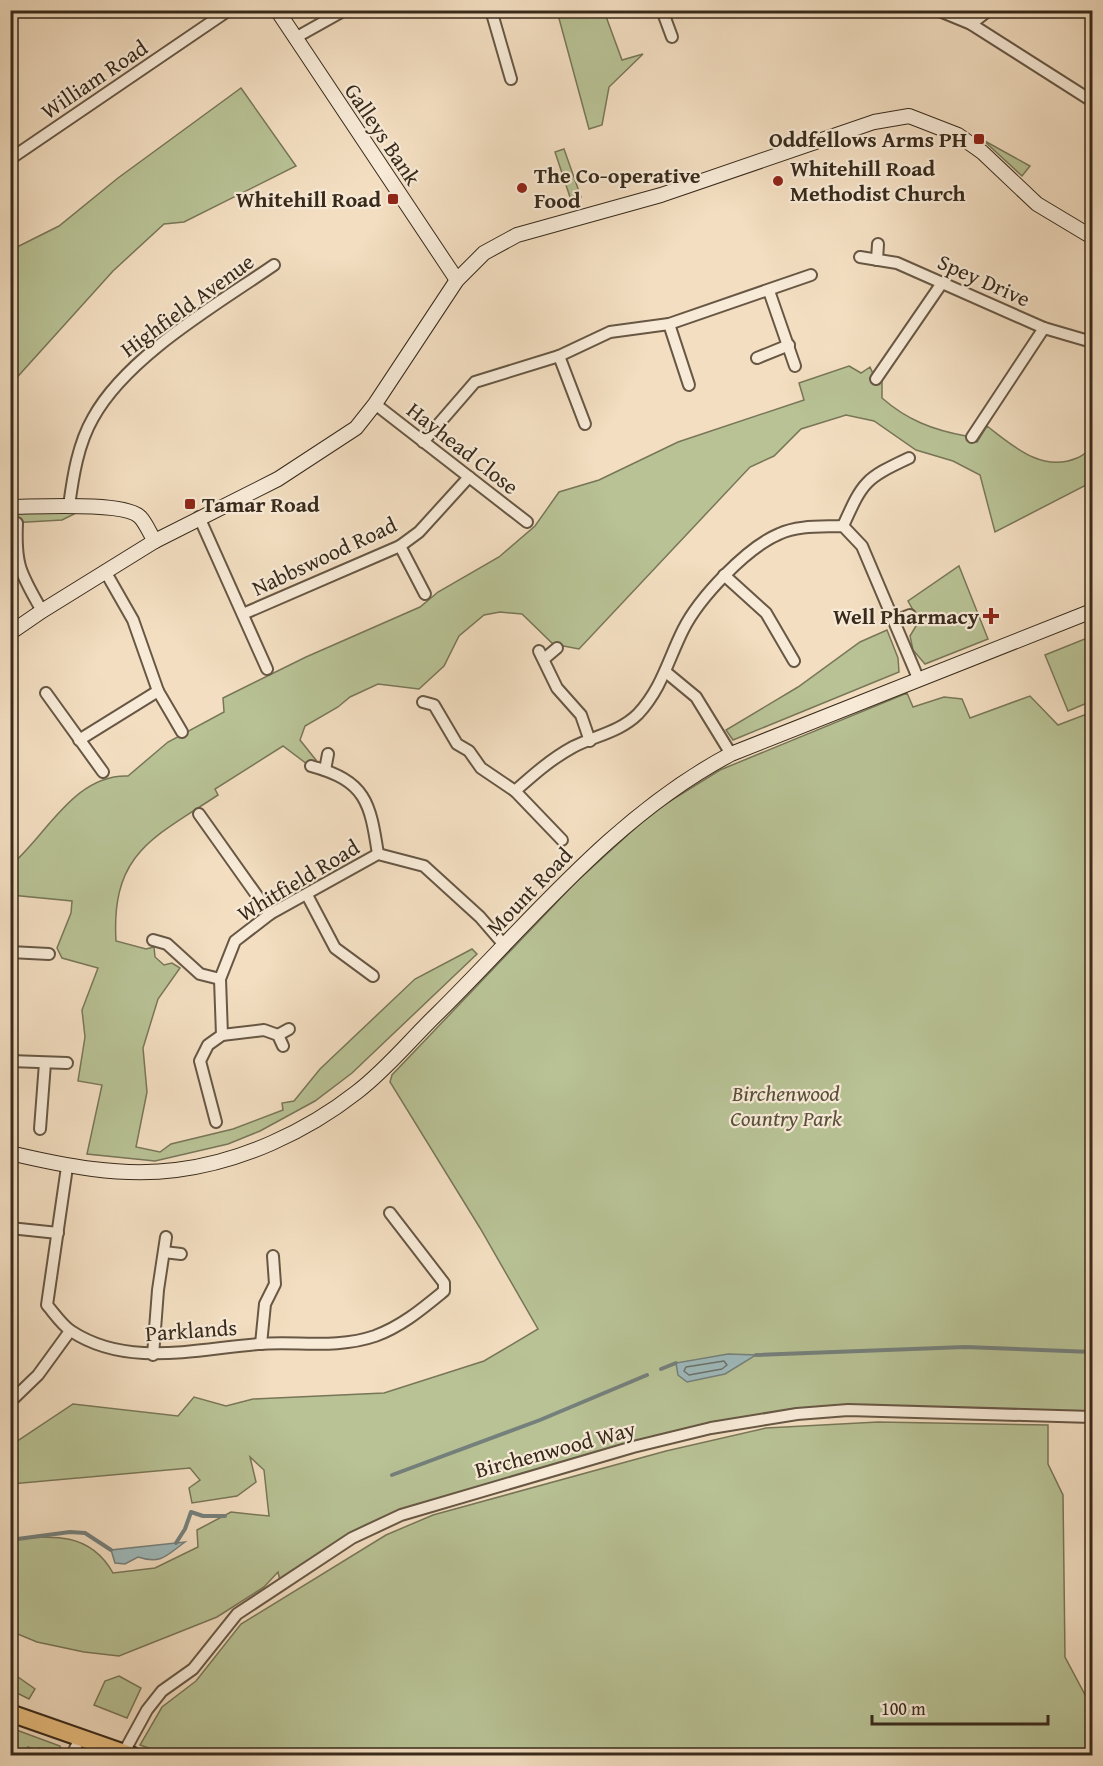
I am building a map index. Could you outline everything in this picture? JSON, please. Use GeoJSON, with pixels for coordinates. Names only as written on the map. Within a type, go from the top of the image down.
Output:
{"type":"FeatureCollection","features":[{"type":"Feature","properties":{"kind":"main road"},"geometry":{"type":"LineString","coordinates":[[10,1713],[129,1754]]}},
{"type":"Feature","properties":{"kind":"street","name":"William Road"},"geometry":{"type":"LineString","coordinates":[[10,159],[229,10]]}},
{"type":"Feature","properties":{"kind":"street","name":"Galleys Bank"},"geometry":{"type":"LineString","coordinates":[[277,10],[458,280]]}},
{"type":"Feature","properties":{"kind":"street"},"geometry":{"type":"LineString","coordinates":[[295,38],[345,10]]}},
{"type":"Feature","properties":{"kind":"street"},"geometry":{"type":"LineString","coordinates":[[491,10],[511,79]]}},
{"type":"Feature","properties":{"kind":"street"},"geometry":{"type":"LineString","coordinates":[[662,10],[672,37]]}},
{"type":"Feature","properties":{"kind":"street"},"geometry":{"type":"LineString","coordinates":[[937,10],[971,24],[1092,101]]}},
{"type":"Feature","properties":{"kind":"street"},"geometry":{"type":"LineString","coordinates":[[971,24],[989,10]]}},
{"type":"Feature","properties":{"kind":"street"},"geometry":{"type":"LineString","coordinates":[[10,633],[42,610],[155,541],[278,479],[320,454],[356,428],[375,404],[458,280],[484,253],[517,235],[661,195],[874,122],[909,116],[958,135],[982,152],[1037,204],[1092,237]]}},
{"type":"Feature","properties":{"kind":"street"},"geometry":{"type":"LineString","coordinates":[[877,260],[878,244]]}},
{"type":"Feature","properties":{"kind":"street","name":"Spey Drive"},"geometry":{"type":"LineString","coordinates":[[860,257],[897,263],[1044,328],[1092,342]]}},
{"type":"Feature","properties":{"kind":"street","name":"Highfield Avenue"},"geometry":{"type":"LineString","coordinates":[[69,506],[74,470],[93,418],[129,370],[274,265]]}},
{"type":"Feature","properties":{"kind":"street"},"geometry":{"type":"LineString","coordinates":[[423,442],[475,382],[559,356],[610,332],[669,324],[811,275]]}},
{"type":"Feature","properties":{"kind":"street"},"geometry":{"type":"LineString","coordinates":[[876,379],[942,283]]}},
{"type":"Feature","properties":{"kind":"street"},"geometry":{"type":"LineString","coordinates":[[769,291],[795,366]]}},
{"type":"Feature","properties":{"kind":"street"},"geometry":{"type":"LineString","coordinates":[[669,324],[689,385]]}},
{"type":"Feature","properties":{"kind":"street"},"geometry":{"type":"LineString","coordinates":[[972,437],[1044,328]]}},
{"type":"Feature","properties":{"kind":"street"},"geometry":{"type":"LineString","coordinates":[[757,358],[789,345]]}},
{"type":"Feature","properties":{"kind":"street"},"geometry":{"type":"LineString","coordinates":[[559,356],[585,424]]}},
{"type":"Feature","properties":{"kind":"street","name":"Hayhead Close"},"geometry":{"type":"LineString","coordinates":[[375,404],[526,522]]}},
{"type":"Feature","properties":{"kind":"street"},"geometry":{"type":"LineString","coordinates":[[843,526],[861,488],[878,472],[909,458]]}},
{"type":"Feature","properties":{"kind":"street","name":"Nabbswood Road"},"geometry":{"type":"LineString","coordinates":[[243,614],[400,546],[418,532],[469,477]]}},
{"type":"Feature","properties":{"kind":"street"},"geometry":{"type":"LineString","coordinates":[[10,507],[69,506],[129,510],[140,517],[155,541]]}},
{"type":"Feature","properties":{"kind":"street"},"geometry":{"type":"LineString","coordinates":[[199,517],[267,669]]}},
{"type":"Feature","properties":{"kind":"street"},"geometry":{"type":"LineString","coordinates":[[17,523],[16,552],[19,569],[42,610]]}},
{"type":"Feature","properties":{"kind":"street"},"geometry":{"type":"LineString","coordinates":[[515,791],[548,762],[615,730],[637,715],[667,673],[684,628],[724,575],[756,548],[780,533],[807,527],[843,526],[862,546],[918,678]]}},
{"type":"Feature","properties":{"kind":"street"},"geometry":{"type":"LineString","coordinates":[[400,546],[426,594]]}},
{"type":"Feature","properties":{"kind":"street"},"geometry":{"type":"LineString","coordinates":[[105,572],[133,620],[158,691],[182,732]]}},
{"type":"Feature","properties":{"kind":"street"},"geometry":{"type":"LineString","coordinates":[[724,575],[766,613],[794,661]]}},
{"type":"Feature","properties":{"kind":"street","name":"Mount Road"},"geometry":{"type":"LineString","coordinates":[[10,1153],[67,1167],[135,1172],[176,1170],[216,1163],[277,1141],[357,1092],[506,946],[563,884],[648,806],[692,776],[731,754],[1092,611]]}},
{"type":"Feature","properties":{"kind":"street"},"geometry":{"type":"LineString","coordinates":[[895,621],[910,615]]}},
{"type":"Feature","properties":{"kind":"street"},"geometry":{"type":"LineString","coordinates":[[557,648],[541,655],[557,688],[581,715],[590,741]]}},
{"type":"Feature","properties":{"kind":"street"},"geometry":{"type":"LineString","coordinates":[[667,673],[696,697],[731,754]]}},
{"type":"Feature","properties":{"kind":"street"},"geometry":{"type":"LineString","coordinates":[[79,740],[158,691]]}},
{"type":"Feature","properties":{"kind":"street"},"geometry":{"type":"LineString","coordinates":[[46,693],[103,772]]}},
{"type":"Feature","properties":{"kind":"street"},"geometry":{"type":"LineString","coordinates":[[423,702],[434,705],[457,744],[469,751],[481,768],[515,791],[562,840]]}},
{"type":"Feature","properties":{"kind":"street"},"geometry":{"type":"LineString","coordinates":[[325,770],[328,754]]}},
{"type":"Feature","properties":{"kind":"street"},"geometry":{"type":"LineString","coordinates":[[312,766],[336,773],[360,789],[371,810],[378,854]]}},
{"type":"Feature","properties":{"kind":"street"},"geometry":{"type":"LineString","coordinates":[[200,813],[270,914]]}},
{"type":"Feature","properties":{"kind":"street","name":"Whitfield Road"},"geometry":{"type":"LineString","coordinates":[[222,1035],[220,979],[235,941],[270,914],[378,854],[424,866],[480,917],[506,946]]}},
{"type":"Feature","properties":{"kind":"street"},"geometry":{"type":"LineString","coordinates":[[307,895],[335,948],[373,976]]}},
{"type":"Feature","properties":{"kind":"street"},"geometry":{"type":"LineString","coordinates":[[153,940],[167,944],[200,974],[220,979]]}},
{"type":"Feature","properties":{"kind":"street"},"geometry":{"type":"LineString","coordinates":[[10,952],[49,954]]}},
{"type":"Feature","properties":{"kind":"street"},"geometry":{"type":"LineString","coordinates":[[278,1035],[289,1029]]}},
{"type":"Feature","properties":{"kind":"street"},"geometry":{"type":"LineString","coordinates":[[216,1122],[200,1061],[208,1045],[222,1035],[264,1030],[278,1035],[283,1046]]}},
{"type":"Feature","properties":{"kind":"street"},"geometry":{"type":"LineString","coordinates":[[10,1061],[67,1063]]}},
{"type":"Feature","properties":{"kind":"street"},"geometry":{"type":"LineString","coordinates":[[40,1129],[45,1063]]}},
{"type":"Feature","properties":{"kind":"street","name":"Parklands"},"geometry":{"type":"LineString","coordinates":[[67,1167],[46,1305],[70,1331],[102,1345],[153,1355],[261,1344],[348,1344],[405,1322],[444,1292],[444,1283],[390,1213]]}},
{"type":"Feature","properties":{"kind":"street"},"geometry":{"type":"LineString","coordinates":[[10,1228],[58,1233]]}},
{"type":"Feature","properties":{"kind":"street"},"geometry":{"type":"LineString","coordinates":[[153,1355],[166,1237]]}},
{"type":"Feature","properties":{"kind":"street"},"geometry":{"type":"LineString","coordinates":[[164,1252],[181,1254]]}},
{"type":"Feature","properties":{"kind":"street"},"geometry":{"type":"LineString","coordinates":[[261,1344],[265,1304],[275,1284],[273,1256]]}},
{"type":"Feature","properties":{"kind":"street"},"geometry":{"type":"LineString","coordinates":[[10,1402],[38,1375],[70,1331]]}},
{"type":"Feature","properties":{"kind":"street","name":"Birchenwood Way"},"geometry":{"type":"LineString","coordinates":[[129,1754],[147,1710],[162,1691],[193,1669],[237,1614],[352,1538],[401,1515],[633,1447],[711,1428],[797,1414],[848,1410],[1092,1417]]}},
{"type":"Feature","properties":{"kind":"street"},"geometry":{"type":"LineString","coordinates":[[72,1755],[80,1737]]}},
{"type":"Feature","properties":{"kind":"green space"},"geometry":{"type":"Polygon","coordinates":[[[557,11],[604,11],[622,60],[643,54],[609,87],[602,125],[589,129],[557,11]]]}},
{"type":"Feature","properties":{"kind":"green space"},"geometry":{"type":"Polygon","coordinates":[[[241,88],[296,166],[184,222],[164,224],[113,271],[11,384],[11,250],[59,226],[118,178],[241,88]]]}},
{"type":"Feature","properties":{"kind":"green space"},"geometry":{"type":"Polygon","coordinates":[[[983,140],[1030,166],[1022,176],[983,140]]]}},
{"type":"Feature","properties":{"kind":"green space"},"geometry":{"type":"Polygon","coordinates":[[[564,149],[581,197],[571,200],[555,152],[564,149]]]}},
{"type":"Feature","properties":{"kind":"green space"},"geometry":{"type":"Polygon","coordinates":[[[849,366],[861,373],[870,367],[875,378],[882,379],[882,398],[891,406],[911,418],[942,431],[966,436],[967,439],[977,442],[987,426],[1018,449],[1040,460],[1052,462],[1064,462],[1077,458],[1092,448],[1092,488],[1084,486],[995,532],[980,475],[953,461],[916,450],[874,421],[846,415],[801,429],[774,456],[750,467],[579,649],[553,644],[522,614],[500,612],[484,615],[459,636],[444,666],[419,689],[378,684],[350,697],[338,707],[305,726],[300,740],[316,760],[307,764],[283,746],[215,789],[218,795],[156,837],[129,867],[121,887],[116,911],[116,941],[146,949],[154,947],[155,957],[164,965],[172,963],[180,968],[158,999],[143,1048],[147,1092],[136,1147],[160,1152],[171,1144],[233,1129],[283,1110],[282,1103],[294,1101],[320,1069],[415,979],[472,949],[477,954],[352,1073],[315,1101],[260,1131],[228,1144],[155,1161],[87,1154],[102,1085],[78,1081],[85,1037],[82,1010],[98,968],[62,958],[57,948],[71,913],[72,901],[11,895],[10,866],[62,809],[92,785],[109,778],[128,776],[168,742],[224,712],[223,698],[306,657],[420,607],[438,592],[499,557],[535,526],[559,492],[599,480],[678,442],[804,400],[799,383],[849,366]]]}},
{"type":"Feature","properties":{"kind":"green space"},"geometry":{"type":"Polygon","coordinates":[[[69,510],[74,514],[62,520],[11,523],[11,513],[69,510]]]}},
{"type":"Feature","properties":{"kind":"green space"},"geometry":{"type":"Polygon","coordinates":[[[959,566],[988,639],[925,664],[913,650],[910,636],[919,621],[908,601],[959,566]]]}},
{"type":"Feature","properties":{"kind":"green space"},"geometry":{"type":"Polygon","coordinates":[[[887,630],[898,658],[899,672],[733,740],[726,730],[798,687],[860,642],[887,630]]]}},
{"type":"Feature","properties":{"kind":"green space"},"geometry":{"type":"Polygon","coordinates":[[[1092,636],[1092,701],[1068,711],[1045,655],[1092,636]]]}},
{"type":"Feature","properties":{"kind":"green space","name":"Birchenwood Country Park"},"geometry":{"type":"Polygon","coordinates":[[[907,693],[913,707],[944,697],[962,699],[970,718],[1030,696],[1058,725],[1092,712],[1092,1417],[846,1410],[733,1424],[397,1517],[281,1585],[278,1572],[264,1587],[217,1617],[119,1656],[84,1652],[37,1642],[15,1633],[11,1627],[11,1540],[56,1537],[82,1543],[104,1560],[113,1573],[155,1568],[198,1547],[197,1530],[231,1512],[269,1516],[264,1470],[250,1457],[256,1482],[237,1496],[192,1503],[189,1488],[200,1480],[190,1468],[11,1484],[10,1446],[73,1404],[178,1416],[194,1397],[226,1406],[253,1399],[384,1393],[484,1361],[538,1329],[480,1228],[390,1082],[392,1075],[575,883],[654,811],[720,770],[907,693]]]}},
{"type":"Feature","properties":{"kind":"green space"},"geometry":{"type":"Polygon","coordinates":[[[878,1422],[1048,1425],[1048,1464],[1063,1495],[1065,1657],[1092,1708],[1092,1755],[172,1756],[140,1745],[162,1707],[196,1681],[241,1624],[386,1535],[433,1515],[666,1451],[766,1428],[878,1422]]]}},
{"type":"Feature","properties":{"kind":"green space"},"geometry":{"type":"Polygon","coordinates":[[[11,1672],[35,1689],[29,1699],[11,1690],[11,1672]]]}},
{"type":"Feature","properties":{"kind":"green space"},"geometry":{"type":"Polygon","coordinates":[[[119,1676],[141,1688],[127,1718],[94,1705],[105,1681],[119,1676]]]}},
{"type":"Feature","properties":{"kind":"green space"},"geometry":{"type":"Polygon","coordinates":[[[11,1728],[60,1746],[63,1754],[39,1748],[38,1752],[28,1747],[24,1752],[11,1750],[11,1728]]]}},
{"type":"Feature","properties":{"kind":"water"},"geometry":{"type":"Polygon","coordinates":[[[728,1354],[756,1355],[725,1374],[687,1382],[678,1375],[676,1363],[728,1354]]]}},
{"type":"Feature","properties":{"kind":"water"},"geometry":{"type":"Polygon","coordinates":[[[185,1542],[168,1555],[158,1559],[138,1557],[125,1564],[115,1563],[111,1550],[185,1542]]]}},
{"type":"Feature","properties":{"kind":"waterway"},"geometry":{"type":"LineString","coordinates":[[756,1355],[965,1347],[1092,1352]]}},
{"type":"Feature","properties":{"kind":"waterway"},"geometry":{"type":"LineString","coordinates":[[661,1369],[676,1363]]}},
{"type":"Feature","properties":{"kind":"waterway"},"geometry":{"type":"LineString","coordinates":[[392,1475],[540,1420],[647,1375]]}},
{"type":"Feature","properties":{"kind":"waterway"},"geometry":{"type":"LineString","coordinates":[[176,1543],[185,1529],[191,1512],[203,1516],[225,1516]]}},
{"type":"Feature","properties":{"kind":"waterway"},"geometry":{"type":"LineString","coordinates":[[10,1540],[70,1532],[85,1533],[111,1550]]}},
{"type":"Feature","properties":{"kind":"place","name":"Oddfellows Arms PH"},"geometry":{"type":"Point","coordinates":[979,139]}},
{"type":"Feature","properties":{"kind":"place","name":"Whitehill Road Methodist Church"},"geometry":{"type":"Point","coordinates":[778,181]}},
{"type":"Feature","properties":{"kind":"place","name":"The Co-operative Food"},"geometry":{"type":"Point","coordinates":[522,188]}},
{"type":"Feature","properties":{"kind":"place","name":"Whitehill Road"},"geometry":{"type":"Point","coordinates":[393,199]}},
{"type":"Feature","properties":{"kind":"place","name":"Tamar Road"},"geometry":{"type":"Point","coordinates":[190,504]}},
{"type":"Feature","properties":{"kind":"place","name":"Well Pharmacy"},"geometry":{"type":"Point","coordinates":[991,616]}}]}
